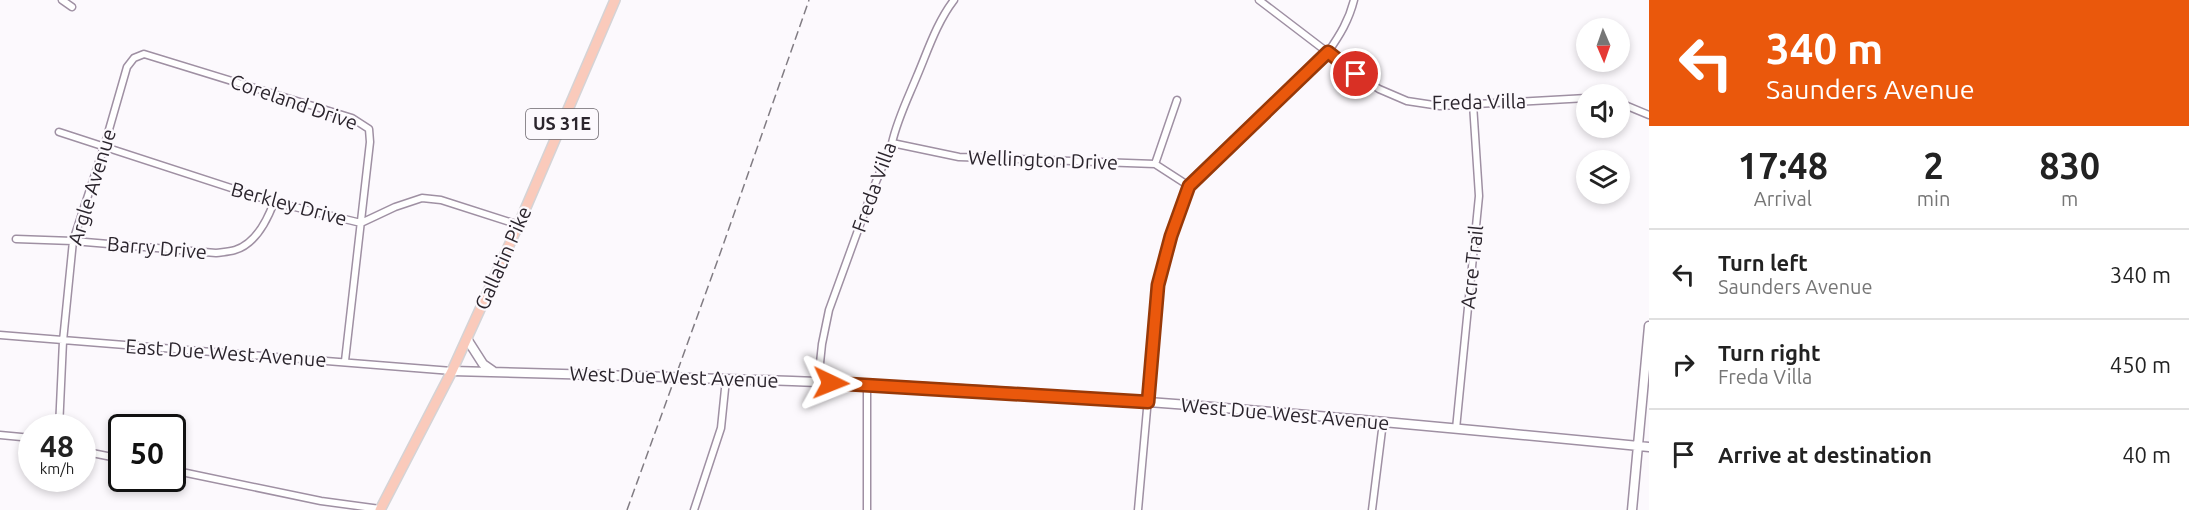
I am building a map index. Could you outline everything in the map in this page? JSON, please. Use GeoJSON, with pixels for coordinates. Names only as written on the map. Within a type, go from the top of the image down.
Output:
{"type":"FeatureCollection","features":[{"type":"Feature","properties":{"kind":"main road","name":"Gallatin Pike"},"geometry":{"type":"LineString","coordinates":[[380,510],[452,371],[519,225],[615,0]]}},
{"type":"Feature","properties":{"kind":"main road"},"geometry":{"type":"LineString","coordinates":[[1632,510],[1649,326]]}},
{"type":"Feature","properties":{"kind":"main road"},"geometry":{"type":"LineString","coordinates":[[466,339],[483,364],[494,371]]}},
{"type":"Feature","properties":{"kind":"main road","name":"West Due West Avenue"},"geometry":{"type":"LineString","coordinates":[[452,371],[867,384],[1148,402],[1649,447]]}},
{"type":"Feature","properties":{"kind":"street"},"geometry":{"type":"LineString","coordinates":[[62,0],[72,7]]}},
{"type":"Feature","properties":{"kind":"street","name":"Freda Villa"},"geometry":{"type":"LineString","coordinates":[[818,382],[829,310],[892,143],[895,128],[942,15],[954,0]]}},
{"type":"Feature","properties":{"kind":"street","name":"Freda Villa"},"geometry":{"type":"LineString","coordinates":[[1259,0],[1371,84],[1395,97],[1440,106],[1576,99]]}},
{"type":"Feature","properties":{"kind":"street"},"geometry":{"type":"LineString","coordinates":[[1138,510],[1158,285],[1171,236],[1189,186],[1328,52],[1343,30],[1354,0]]}},
{"type":"Feature","properties":{"kind":"street","name":"Coreland Drive"},"geometry":{"type":"LineString","coordinates":[[134,58],[144,54],[352,118],[369,129],[370,142],[345,361]]}},
{"type":"Feature","properties":{"kind":"street","name":"Argle Avenue"},"geometry":{"type":"LineString","coordinates":[[60,414],[63,341],[73,241],[128,68],[134,58]]}},
{"type":"Feature","properties":{"kind":"street"},"geometry":{"type":"LineString","coordinates":[[1177,100],[1155,164],[1189,186]]}},
{"type":"Feature","properties":{"kind":"street","name":"Acre Trail"},"geometry":{"type":"LineString","coordinates":[[1456,429],[1479,196],[1473,104]]}},
{"type":"Feature","properties":{"kind":"street"},"geometry":{"type":"LineString","coordinates":[[1630,107],[1649,115]]}},
{"type":"Feature","properties":{"kind":"street","name":"Berkley Drive"},"geometry":{"type":"LineString","coordinates":[[59,132],[274,202],[361,223],[395,207],[422,198],[441,200],[519,225]]}},
{"type":"Feature","properties":{"kind":"street","name":"Wellington Drive"},"geometry":{"type":"LineString","coordinates":[[892,143],[959,157],[1155,164]]}},
{"type":"Feature","properties":{"kind":"street","name":"Barry Drive"},"geometry":{"type":"LineString","coordinates":[[16,239],[73,241],[216,253],[236,250],[250,243],[274,202]]}},
{"type":"Feature","properties":{"kind":"street","name":"East Due West Avenue"},"geometry":{"type":"LineString","coordinates":[[0,335],[452,371]]}},
{"type":"Feature","properties":{"kind":"street"},"geometry":{"type":"LineString","coordinates":[[694,510],[720,429],[726,379]]}},
{"type":"Feature","properties":{"kind":"street"},"geometry":{"type":"LineString","coordinates":[[867,384],[867,510]]}},
{"type":"Feature","properties":{"kind":"street"},"geometry":{"type":"LineString","coordinates":[[1372,510],[1383,422]]}},
{"type":"Feature","properties":{"kind":"street"},"geometry":{"type":"LineString","coordinates":[[0,435],[18,437]]}},
{"type":"Feature","properties":{"kind":"street"},"geometry":{"type":"LineString","coordinates":[[186,473],[321,501],[380,510]]}},
{"type":"Feature","properties":{"kind":"railway"},"geometry":{"type":"LineString","coordinates":[[627,510],[809,0]]}},
{"type":"Feature","properties":{"kind":"route"},"geometry":{"type":"LineString","coordinates":[[831,383],[1148,402],[1158,285],[1171,236],[1189,186],[1328,52],[1356,74]]}}]}
